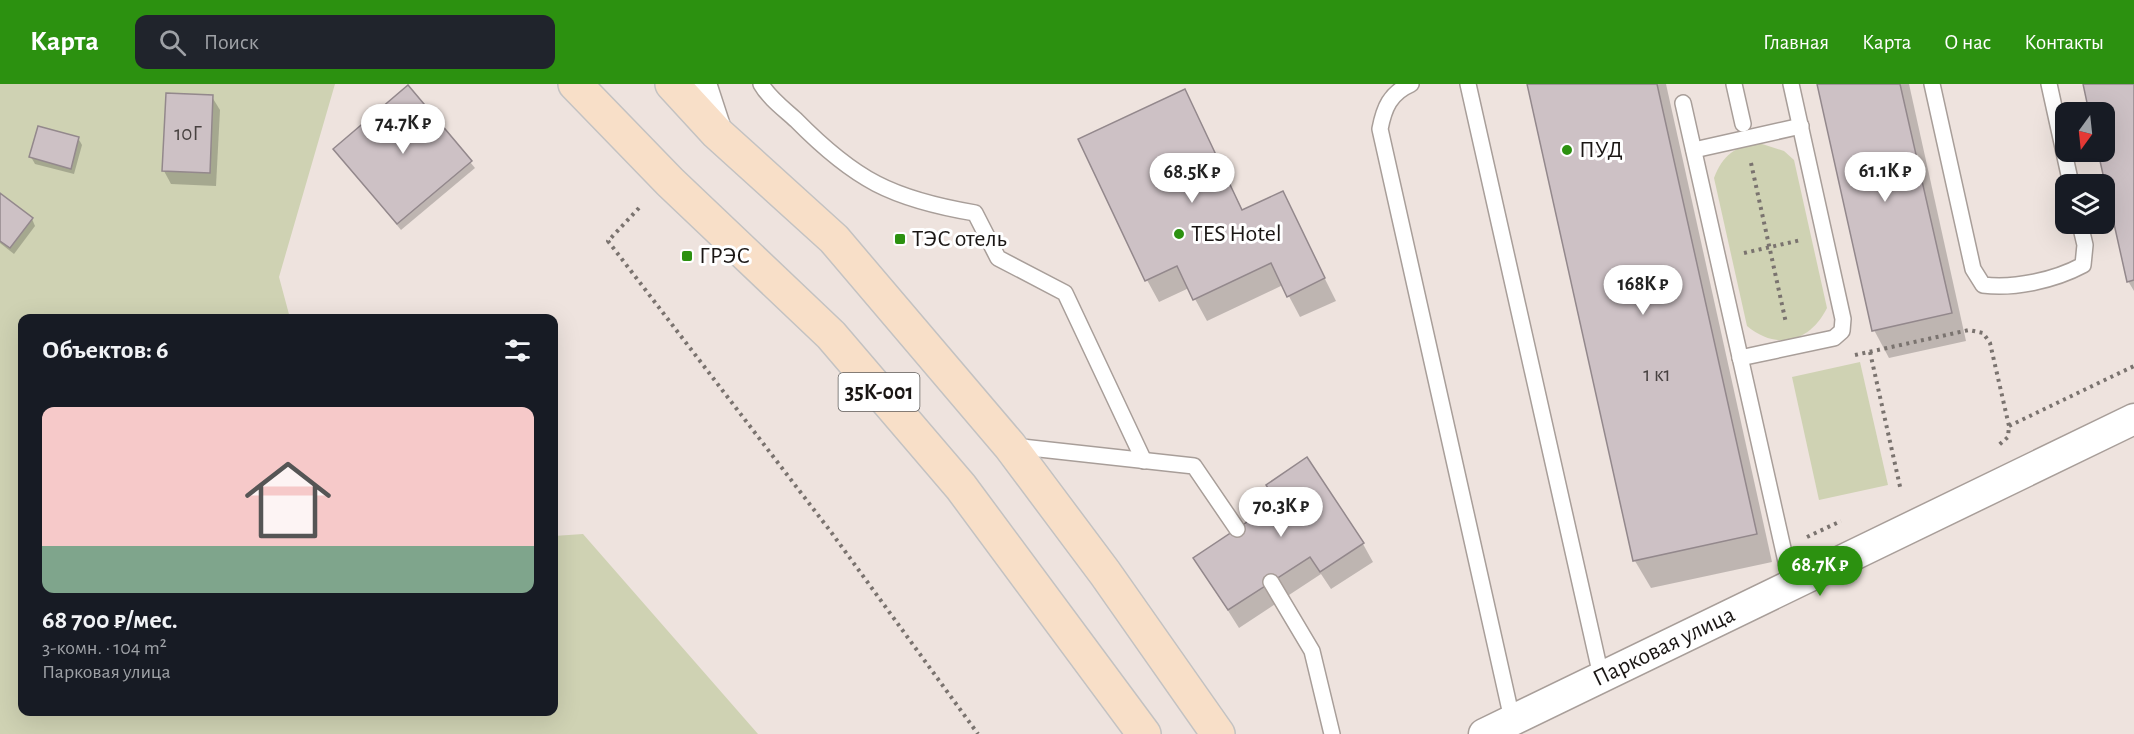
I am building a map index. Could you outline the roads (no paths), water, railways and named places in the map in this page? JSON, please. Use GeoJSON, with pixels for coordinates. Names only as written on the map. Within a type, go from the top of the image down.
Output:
{"type":"FeatureCollection","features":[{"type":"Feature","properties":{"kind":"main road","name":"35К-001"},"geometry":{"type":"LineString","coordinates":[[575,84],[670,182],[831,335],[961,487],[1144,734]]}},
{"type":"Feature","properties":{"kind":"main road","name":"35К-001"},"geometry":{"type":"LineString","coordinates":[[672,84],[717,133],[834,239],[1010,446],[1105,573],[1218,734]]}},
{"type":"Feature","properties":{"kind":"street"},"geometry":{"type":"LineString","coordinates":[[701,84],[717,133]]}},
{"type":"Feature","properties":{"kind":"street","name":"Парковая улица"},"geometry":{"type":"LineString","coordinates":[[1484,734],[2134,419]]}},
{"type":"Feature","properties":{"kind":"lane"},"geometry":{"type":"LineString","coordinates":[[761,84],[828,153],[875,185],[929,205],[975,213],[998,258],[1065,293],[1144,461]]}},
{"type":"Feature","properties":{"kind":"lane"},"geometry":{"type":"LineString","coordinates":[[1411,84],[1400,89],[1385,106],[1380,129],[1512,719]]}},
{"type":"Feature","properties":{"kind":"lane"},"geometry":{"type":"LineString","coordinates":[[1468,84],[1601,676]]}},
{"type":"Feature","properties":{"kind":"lane"},"geometry":{"type":"LineString","coordinates":[[1734,84],[1744,131]]}},
{"type":"Feature","properties":{"kind":"lane"},"geometry":{"type":"LineString","coordinates":[[1740,358],[1834,338],[1842,331],[1844,319],[1791,84]]}},
{"type":"Feature","properties":{"kind":"lane"},"geometry":{"type":"LineString","coordinates":[[1932,84],[1973,269],[1983,285],[2003,288],[2067,273],[2083,265],[2085,245],[2082,234]]}},
{"type":"Feature","properties":{"kind":"lane"},"geometry":{"type":"LineString","coordinates":[[2049,84],[2069,174]]}},
{"type":"Feature","properties":{"kind":"lane"},"geometry":{"type":"LineString","coordinates":[[1683,103],[1791,584]]}},
{"type":"Feature","properties":{"kind":"lane"},"geometry":{"type":"LineString","coordinates":[[1694,150],[1744,131],[1801,126]]}},
{"type":"Feature","properties":{"kind":"lane"},"geometry":{"type":"LineString","coordinates":[[1010,446],[1194,466],[1237,529]]}},
{"type":"Feature","properties":{"kind":"lane"},"geometry":{"type":"LineString","coordinates":[[1271,582],[1312,651],[1332,734]]}},
{"type":"Feature","properties":{"kind":"place","name":"ПУД"},"geometry":{"type":"Point","coordinates":[1567,150]}},
{"type":"Feature","properties":{"kind":"place","name":"TES Hotel"},"geometry":{"type":"Point","coordinates":[1179,234]}},
{"type":"Feature","properties":{"kind":"place","name":"ТЭС отель"},"geometry":{"type":"Point","coordinates":[900,239]}},
{"type":"Feature","properties":{"kind":"place","name":"ГРЭС"},"geometry":{"type":"Point","coordinates":[687,256]}}]}
